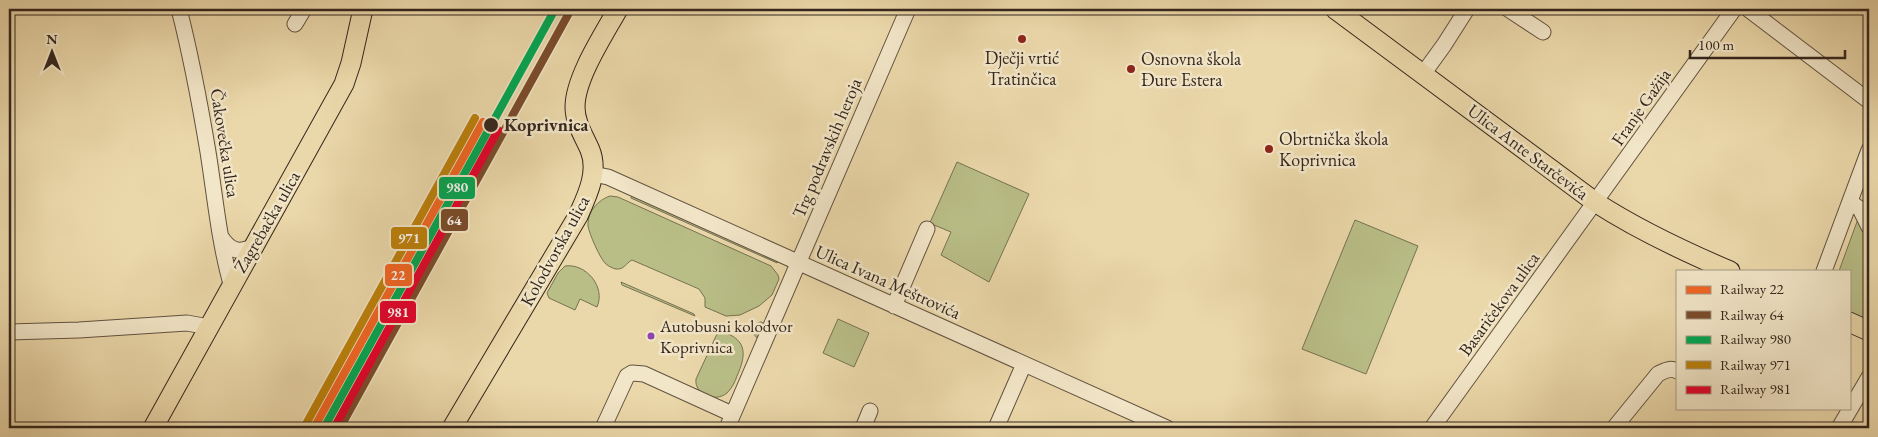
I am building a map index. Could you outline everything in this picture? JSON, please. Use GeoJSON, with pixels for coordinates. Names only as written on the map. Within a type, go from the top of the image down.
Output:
{"type":"FeatureCollection","features":[{"type":"Feature","properties":{"kind":"main road","name":"Zagrebačka ulica"},"geometry":{"type":"LineString","coordinates":[[153,428],[231,284],[344,84],[351,63],[363,9]]}},
{"type":"Feature","properties":{"kind":"main road","name":"Kolodvorska ulica"},"geometry":{"type":"LineString","coordinates":[[452,428],[578,216],[588,194],[593,174],[592,155],[579,126],[576,115],[576,99],[582,78],[618,9]]}},
{"type":"Feature","properties":{"kind":"main road","name":"Ulica Ante Starčevića"},"geometry":{"type":"LineString","coordinates":[[1337,9],[1595,202],[1616,216],[1666,242],[1728,270]]}},
{"type":"Feature","properties":{"kind":"main road"},"geometry":{"type":"LineString","coordinates":[[1850,322],[1869,331]]}},
{"type":"Feature","properties":{"kind":"street","name":"Čakovečka ulica"},"geometry":{"type":"LineString","coordinates":[[179,9],[192,63],[221,237],[231,284]]}},
{"type":"Feature","properties":{"kind":"street"},"geometry":{"type":"LineString","coordinates":[[295,24],[304,9]]}},
{"type":"Feature","properties":{"kind":"street","name":"Trg podravskih heroja"},"geometry":{"type":"LineString","coordinates":[[730,421],[908,9]]}},
{"type":"Feature","properties":{"kind":"street"},"geometry":{"type":"LineString","coordinates":[[1423,74],[1467,9]]}},
{"type":"Feature","properties":{"kind":"street"},"geometry":{"type":"LineString","coordinates":[[1508,9],[1543,32]]}},
{"type":"Feature","properties":{"kind":"street","name":"Franje Gažija"},"geometry":{"type":"LineString","coordinates":[[1595,202],[1734,9]]}},
{"type":"Feature","properties":{"kind":"street"},"geometry":{"type":"LineString","coordinates":[[1748,9],[1869,101]]}},
{"type":"Feature","properties":{"kind":"street"},"geometry":{"type":"LineString","coordinates":[[1824,270],[1869,150]]}},
{"type":"Feature","properties":{"kind":"street","name":"Ulica Ivana Meštrovića"},"geometry":{"type":"LineString","coordinates":[[593,174],[608,177],[1167,428]]}},
{"type":"Feature","properties":{"kind":"street","name":"Basaričekova ulica"},"geometry":{"type":"LineString","coordinates":[[1432,428],[1595,202]]}},
{"type":"Feature","properties":{"kind":"street"},"geometry":{"type":"LineString","coordinates":[[1850,202],[1860,209],[1869,227]]}},
{"type":"Feature","properties":{"kind":"street"},"geometry":{"type":"LineString","coordinates":[[894,306],[927,229]]}},
{"type":"Feature","properties":{"kind":"street"},"geometry":{"type":"LineString","coordinates":[[221,237],[226,245],[234,250],[244,250],[252,247]]}},
{"type":"Feature","properties":{"kind":"street"},"geometry":{"type":"LineString","coordinates":[[9,332],[79,330],[187,323],[209,327]]}},
{"type":"Feature","properties":{"kind":"street"},"geometry":{"type":"LineString","coordinates":[[996,428],[1024,364]]}},
{"type":"Feature","properties":{"kind":"street"},"geometry":{"type":"LineString","coordinates":[[1614,428],[1658,374],[1666,370],[1676,370]]}},
{"type":"Feature","properties":{"kind":"street"},"geometry":{"type":"LineString","coordinates":[[603,428],[627,376],[632,373],[644,374],[730,421]]}},
{"type":"Feature","properties":{"kind":"street"},"geometry":{"type":"LineString","coordinates":[[1850,409],[1869,377]]}},
{"type":"Feature","properties":{"kind":"street"},"geometry":{"type":"LineString","coordinates":[[1839,428],[1850,410]]}},
{"type":"Feature","properties":{"kind":"street"},"geometry":{"type":"LineString","coordinates":[[863,428],[870,411]]}},
{"type":"Feature","properties":{"kind":"green space"},"geometry":{"type":"Polygon","coordinates":[[[957,162],[1029,194],[989,282],[941,255],[951,232],[934,225],[928,227],[957,162]]]}},
{"type":"Feature","properties":{"kind":"green space"},"geometry":{"type":"Polygon","coordinates":[[[632,194],[778,260],[777,263],[631,198],[632,194]]]}},
{"type":"Feature","properties":{"kind":"green space"},"geometry":{"type":"Polygon","coordinates":[[[610,196],[618,197],[771,266],[779,279],[772,295],[759,306],[740,315],[726,316],[705,307],[705,298],[699,289],[632,260],[619,269],[608,266],[598,252],[588,226],[588,221],[594,207],[601,200],[610,196]]]}},
{"type":"Feature","properties":{"kind":"green space"},"geometry":{"type":"Polygon","coordinates":[[[1858,219],[1869,239],[1869,325],[1850,316],[1850,270],[1839,270],[1858,219]]]}},
{"type":"Feature","properties":{"kind":"green space"},"geometry":{"type":"Polygon","coordinates":[[[1355,220],[1418,246],[1366,374],[1302,349],[1355,220]]]}},
{"type":"Feature","properties":{"kind":"green space"},"geometry":{"type":"Polygon","coordinates":[[[565,266],[580,268],[592,278],[599,292],[597,307],[580,299],[575,310],[549,298],[547,293],[558,273],[565,266]]]}},
{"type":"Feature","properties":{"kind":"green space"},"geometry":{"type":"Polygon","coordinates":[[[621,282],[694,314],[695,316],[622,285],[621,282]]]}},
{"type":"Feature","properties":{"kind":"green space"},"geometry":{"type":"Polygon","coordinates":[[[838,319],[869,333],[854,367],[823,353],[838,319]]]}},
{"type":"Feature","properties":{"kind":"green space"},"geometry":{"type":"Polygon","coordinates":[[[760,322],[764,325],[757,338],[749,328],[760,322]]]}},
{"type":"Feature","properties":{"kind":"green space"},"geometry":{"type":"Polygon","coordinates":[[[723,332],[737,339],[741,344],[743,350],[742,362],[729,391],[722,396],[711,397],[698,389],[696,379],[716,336],[718,333],[723,332]]]}},
{"type":"Feature","properties":{"kind":"rail line","name":"980"},"geometry":{"type":"LineString","coordinates":[[324,428],[553,13]]}},
{"type":"Feature","properties":{"kind":"rail line","name":"64"},"geometry":{"type":"LineString","coordinates":[[340,428],[569,13]]}},
{"type":"Feature","properties":{"kind":"rail line","name":"971"},"geometry":{"type":"LineString","coordinates":[[306,424],[475,118]]}},
{"type":"Feature","properties":{"kind":"rail line","name":"22"},"geometry":{"type":"LineString","coordinates":[[314,428],[483,122]]}},
{"type":"Feature","properties":{"kind":"rail line","name":"981"},"geometry":{"type":"LineString","coordinates":[[334,428],[498,130]]}},
{"type":"Feature","properties":{"kind":"place","name":"Dječji vrtić Tratinčica"},"geometry":{"type":"Point","coordinates":[1022,39]}},
{"type":"Feature","properties":{"kind":"place","name":"Osnovna škola Đure Estera"},"geometry":{"type":"Point","coordinates":[1131,69]}},
{"type":"Feature","properties":{"kind":"place","name":"Koprivnica"},"geometry":{"type":"Point","coordinates":[491,125]}},
{"type":"Feature","properties":{"kind":"place","name":"Obrtnička škola Koprivnica"},"geometry":{"type":"Point","coordinates":[1269,149]}},
{"type":"Feature","properties":{"kind":"place","name":"Autobusni kolodvor Koprivnica"},"geometry":{"type":"Point","coordinates":[651,336]}}]}
